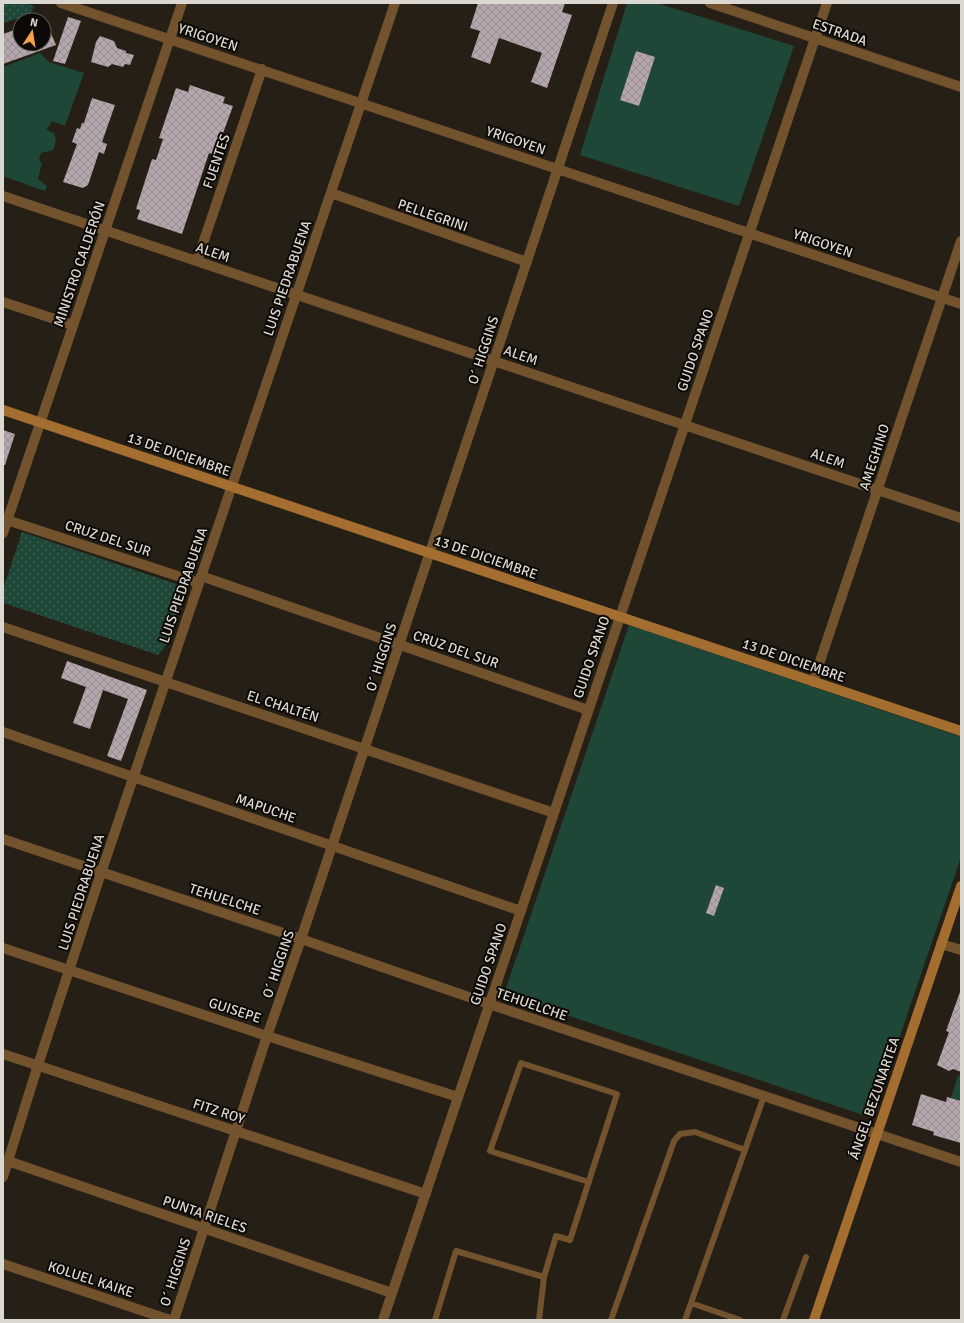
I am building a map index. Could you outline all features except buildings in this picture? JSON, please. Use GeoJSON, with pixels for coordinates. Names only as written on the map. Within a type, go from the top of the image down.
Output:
{"type":"FeatureCollection","features":[{"type":"Feature","properties":{"kind":"street","name":"YRIGOYEN"},"geometry":{"type":"LineString","coordinates":[[61,3],[961,304]]}},
{"type":"Feature","properties":{"kind":"street","name":"MINISTRO CALDERÓN"},"geometry":{"type":"LineString","coordinates":[[3,533],[182,3]]}},
{"type":"Feature","properties":{"kind":"street","name":"O´ HIGGINS"},"geometry":{"type":"LineString","coordinates":[[174,1320],[267,1036],[365,748],[613,3]]}},
{"type":"Feature","properties":{"kind":"street","name":"ESTRADA"},"geometry":{"type":"LineString","coordinates":[[710,3],[961,87]]}},
{"type":"Feature","properties":{"kind":"street","name":"GUIDO SPANO"},"geometry":{"type":"LineString","coordinates":[[383,1320],[827,3]]}},
{"type":"Feature","properties":{"kind":"street","name":"LUIS PIEDRABUENA"},"geometry":{"type":"LineString","coordinates":[[3,1177],[101,873],[135,777],[165,682],[331,193],[392,4]]}},
{"type":"Feature","properties":{"kind":"street","name":"FUENTES"},"geometry":{"type":"LineString","coordinates":[[197,261],[262,69]]}},
{"type":"Feature","properties":{"kind":"street","name":"PELLEGRINI"},"geometry":{"type":"LineString","coordinates":[[331,193],[527,262]]}},
{"type":"Feature","properties":{"kind":"street","name":"ALEM"},"geometry":{"type":"LineString","coordinates":[[3,196],[961,518]]}},
{"type":"Feature","properties":{"kind":"street","name":"AMEGHINO"},"geometry":{"type":"LineString","coordinates":[[814,682],[961,241]]}},
{"type":"Feature","properties":{"kind":"street"},"geometry":{"type":"LineString","coordinates":[[3,302],[73,325]]}},
{"type":"Feature","properties":{"kind":"street","name":"13 DE DICIEMBRE"},"geometry":{"type":"LineString","coordinates":[[3,410],[961,731]]}},
{"type":"Feature","properties":{"kind":"street","name":"CRUZ DEL SUR"},"geometry":{"type":"LineString","coordinates":[[8,520],[200,580],[399,645],[588,710]]}},
{"type":"Feature","properties":{"kind":"street","name":"EL CHALTÉN"},"geometry":{"type":"LineString","coordinates":[[3,627],[554,813]]}},
{"type":"Feature","properties":{"kind":"street","name":"MAPUCHE"},"geometry":{"type":"LineString","coordinates":[[3,732],[521,911]]}},
{"type":"Feature","properties":{"kind":"street","name":"TEHUELCHE"},"geometry":{"type":"LineString","coordinates":[[3,839],[961,1162]]}},
{"type":"Feature","properties":{"kind":"street","name":"ÁNGEL BEZUNARTEA"},"geometry":{"type":"LineString","coordinates":[[814,1320],[961,886]]}},
{"type":"Feature","properties":{"kind":"street"},"geometry":{"type":"LineString","coordinates":[[941,944],[961,950]]}},
{"type":"Feature","properties":{"kind":"street","name":"GUISEPE"},"geometry":{"type":"LineString","coordinates":[[3,948],[267,1036],[458,1097]]}},
{"type":"Feature","properties":{"kind":"street","name":"FITZ ROY"},"geometry":{"type":"LineString","coordinates":[[3,1054],[426,1194]]}},
{"type":"Feature","properties":{"kind":"street","name":"PUNTA RIELES"},"geometry":{"type":"LineString","coordinates":[[8,1162],[392,1293]]}},
{"type":"Feature","properties":{"kind":"street","name":"KOLUEL KAIKE"},"geometry":{"type":"LineString","coordinates":[[3,1264],[170,1320]]}},
{"type":"Feature","properties":{"kind":"lane"},"geometry":{"type":"LineString","coordinates":[[539,1320],[544,1277],[556,1236],[570,1240],[589,1182],[617,1094],[520,1063],[490,1151],[589,1182]]}},
{"type":"Feature","properties":{"kind":"lane"},"geometry":{"type":"LineString","coordinates":[[684,1320],[764,1096]]}},
{"type":"Feature","properties":{"kind":"lane"},"geometry":{"type":"LineString","coordinates":[[611,1320],[674,1141],[680,1134],[695,1132],[744,1150]]}},
{"type":"Feature","properties":{"kind":"lane"},"geometry":{"type":"LineString","coordinates":[[435,1320],[456,1251],[544,1277]]}},
{"type":"Feature","properties":{"kind":"lane"},"geometry":{"type":"LineString","coordinates":[[783,1320],[806,1257]]}},
{"type":"Feature","properties":{"kind":"lane"},"geometry":{"type":"LineString","coordinates":[[690,1303],[740,1320]]}},
{"type":"Feature","properties":{"kind":"green space"},"geometry":{"type":"Polygon","coordinates":[[[3,3],[23,3],[34,6],[31,12],[12,12],[12,20],[3,23],[3,3]]]}},
{"type":"Feature","properties":{"kind":"green space"},"geometry":{"type":"Polygon","coordinates":[[[627,3],[657,3],[794,46],[739,206],[580,155],[627,3]]]}},
{"type":"Feature","properties":{"kind":"green space"},"geometry":{"type":"Polygon","coordinates":[[[40,53],[49,62],[84,73],[65,126],[52,121],[46,130],[54,133],[56,141],[53,150],[41,153],[39,160],[42,163],[38,179],[47,186],[45,191],[3,176],[3,67],[40,53]]]}},
{"type":"Feature","properties":{"kind":"green space"},"geometry":{"type":"Polygon","coordinates":[[[22,532],[185,587],[166,645],[158,655],[4,603],[3,589],[22,532]]]}},
{"type":"Feature","properties":{"kind":"green space"},"geometry":{"type":"Polygon","coordinates":[[[629,625],[961,737],[961,857],[872,1118],[504,994],[629,625]]]}},
{"type":"Feature","properties":{"kind":"green space"},"geometry":{"type":"Polygon","coordinates":[[[958,1075],[961,1076],[961,1101],[951,1098],[958,1075]]]}}]}
